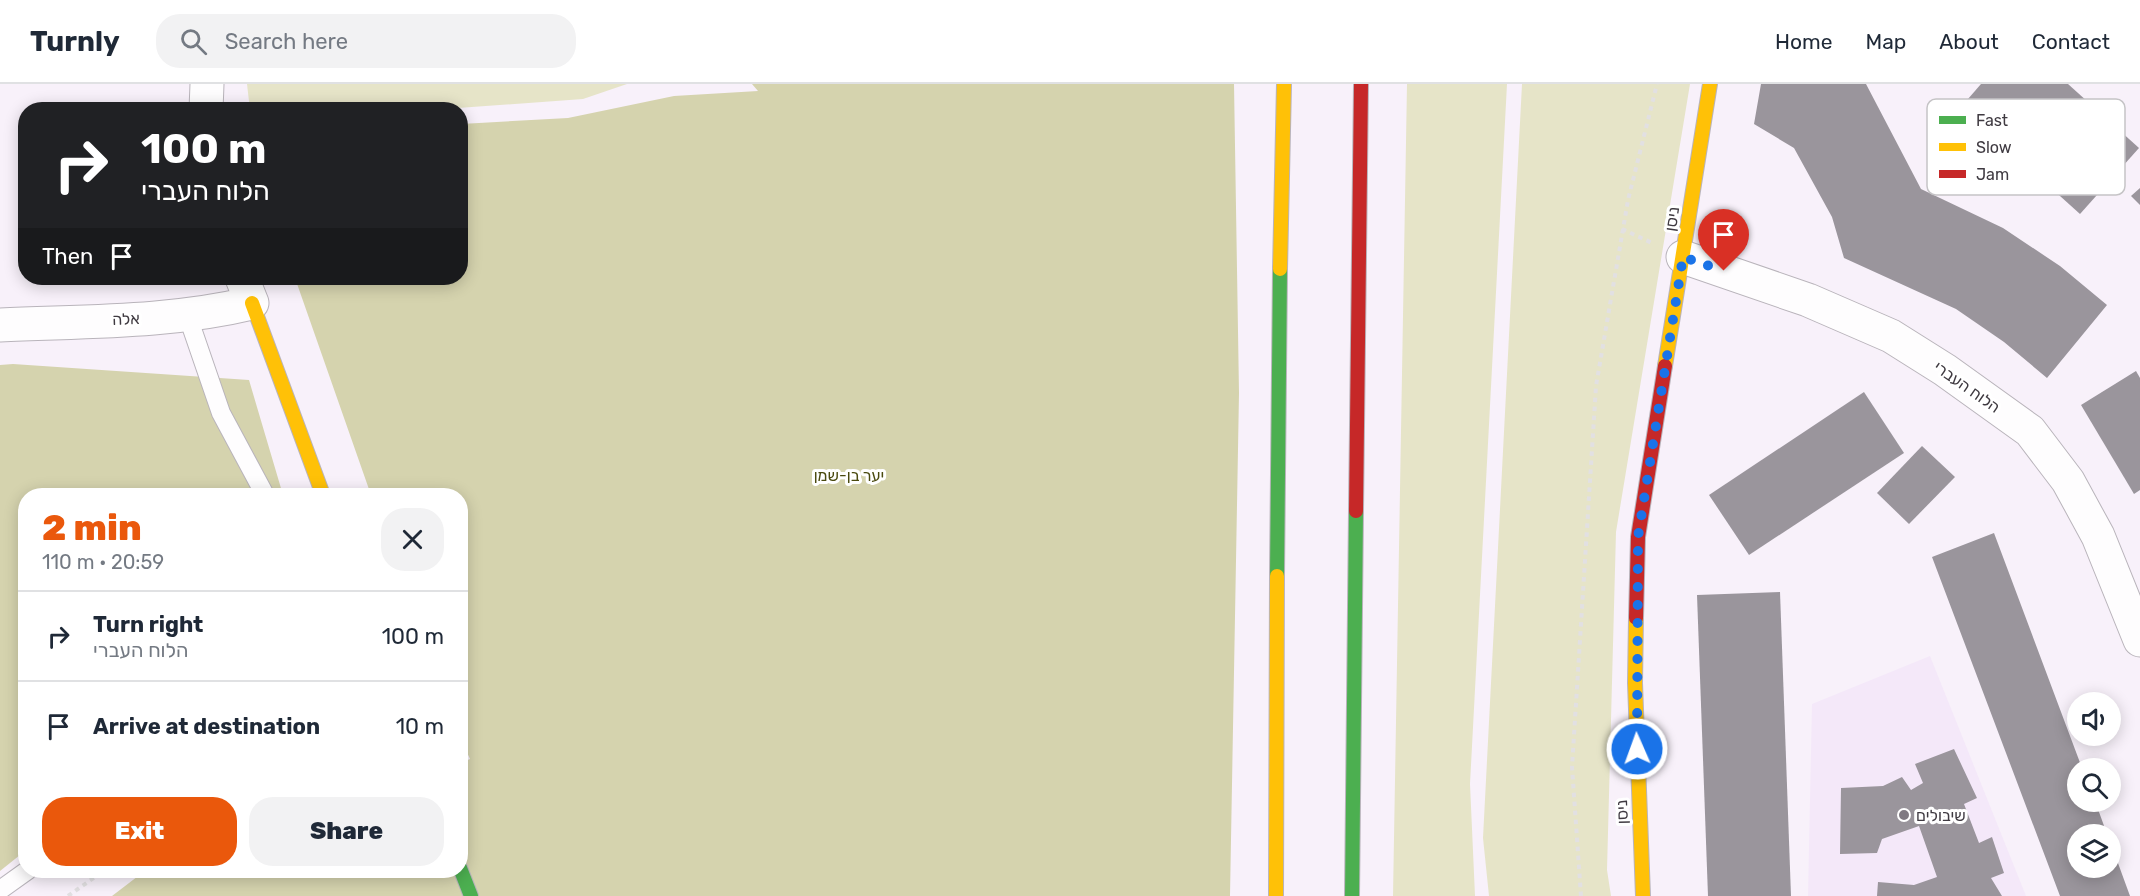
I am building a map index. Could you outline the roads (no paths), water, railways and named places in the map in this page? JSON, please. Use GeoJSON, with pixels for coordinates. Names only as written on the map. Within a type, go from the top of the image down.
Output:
{"type":"FeatureCollection","features":[{"type":"Feature","properties":{"kind":"main road"},"geometry":{"type":"LineString","coordinates":[[1276,896],[1278,381],[1284,84]]}},
{"type":"Feature","properties":{"kind":"main road"},"geometry":{"type":"LineString","coordinates":[[1353,896],[1361,84]]}},
{"type":"Feature","properties":{"kind":"main road","name":"ניסן"},"geometry":{"type":"LineString","coordinates":[[1643,896],[1635,683],[1638,537],[1710,84]]}},
{"type":"Feature","properties":{"kind":"main road"},"geometry":{"type":"LineString","coordinates":[[247,290],[320,488]]}},
{"type":"Feature","properties":{"kind":"main road"},"geometry":{"type":"LineString","coordinates":[[464,878],[471,896]]}},
{"type":"Feature","properties":{"kind":"street"},"geometry":{"type":"LineString","coordinates":[[206,102],[207,84]]}},
{"type":"Feature","properties":{"kind":"street","name":"הלוח העברי"},"geometry":{"type":"LineString","coordinates":[[1683,257],[1808,300],[1891,336],[1946,370],[2030,431],[2068,481],[2098,536],[2140,640]]}},
{"type":"Feature","properties":{"kind":"street","name":"אלה"},"geometry":{"type":"LineString","coordinates":[[0,325],[188,317],[247,290]]}},
{"type":"Feature","properties":{"kind":"lane"},"geometry":{"type":"LineString","coordinates":[[188,317],[221,413],[261,488]]}},
{"type":"Feature","properties":{"kind":"lane"},"geometry":{"type":"LineString","coordinates":[[0,890],[18,877]]}},
{"type":"Feature","properties":{"kind":"place","name":"שיבולים"},"geometry":{"type":"Point","coordinates":[1904,815]}},
{"type":"Feature","properties":{"kind":"park label","name":"יער בן-שמן"},"geometry":{"type":"Point","coordinates":[849,475]}}]}
